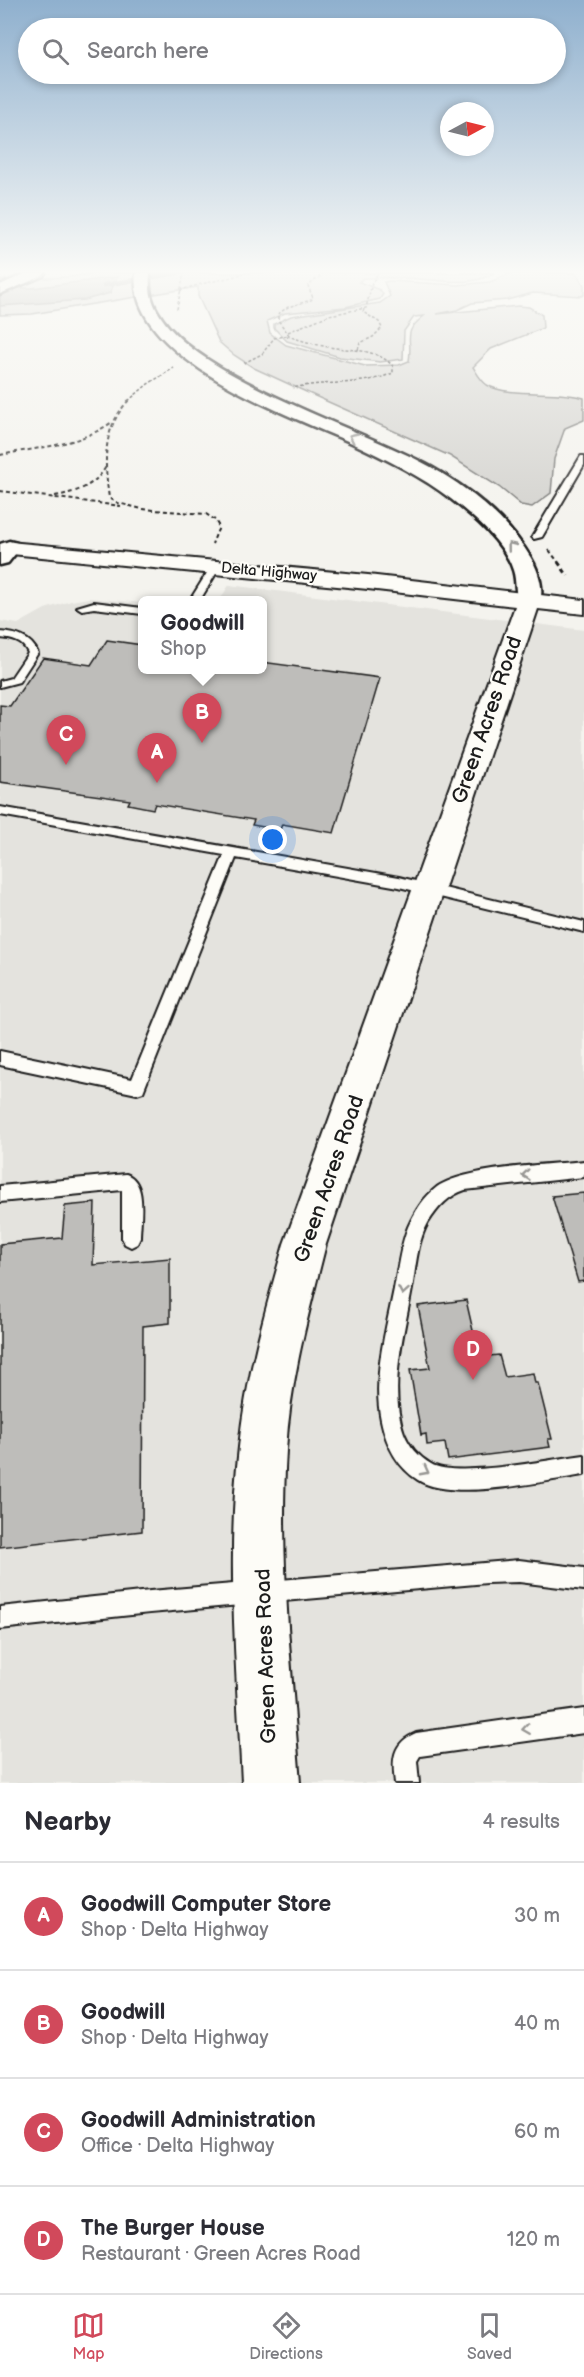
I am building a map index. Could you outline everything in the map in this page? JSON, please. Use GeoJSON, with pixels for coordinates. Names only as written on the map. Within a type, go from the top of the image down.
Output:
{"type":"FeatureCollection","features":[{"type":"Feature","properties":{"kind":"highway"},"geometry":{"type":"LineString","coordinates":[[194,356],[275,401],[413,466],[464,498],[489,520],[522,559],[530,581],[529,600]]}},
{"type":"Feature","properties":{"kind":"street","name":"Delta Highway"},"geometry":{"type":"LineString","coordinates":[[4,553],[207,566],[584,607]]}},
{"type":"Feature","properties":{"kind":"street","name":"Green Acres Road"},"geometry":{"type":"LineString","coordinates":[[272,1783],[260,1507],[263,1448],[270,1393],[287,1308],[305,1244],[529,600]]}},
{"type":"Feature","properties":{"kind":"lane"},"geometry":{"type":"LineString","coordinates":[[537,537],[584,458]]}},
{"type":"Feature","properties":{"kind":"lane"},"geometry":{"type":"LineString","coordinates":[[196,596],[207,566]]}},
{"type":"Feature","properties":{"kind":"lane"},"geometry":{"type":"LineString","coordinates":[[82,607],[94,605],[138,610]]}},
{"type":"Feature","properties":{"kind":"lane"},"geometry":{"type":"LineString","coordinates":[[0,635],[11,635],[25,642],[33,653],[15,680],[0,684]]}},
{"type":"Feature","properties":{"kind":"lane"},"geometry":{"type":"LineString","coordinates":[[0,811],[429,888],[584,927]]}},
{"type":"Feature","properties":{"kind":"lane"},"geometry":{"type":"LineString","coordinates":[[0,1058],[137,1088],[231,853]]}},
{"type":"Feature","properties":{"kind":"lane"},"geometry":{"type":"LineString","coordinates":[[584,1170],[465,1182],[454,1185],[441,1194],[427,1209],[417,1228],[406,1270],[387,1384],[392,1427],[404,1455],[427,1474],[459,1480],[584,1466]]}},
{"type":"Feature","properties":{"kind":"lane"},"geometry":{"type":"LineString","coordinates":[[0,1194],[126,1182],[131,1188],[131,1238]]}},
{"type":"Feature","properties":{"kind":"lane"},"geometry":{"type":"LineString","coordinates":[[0,1618],[487,1572],[519,1571],[584,1579]]}},
{"type":"Feature","properties":{"kind":"lane"},"geometry":{"type":"LineString","coordinates":[[407,1783],[405,1756],[409,1749],[416,1745],[584,1721]]}},
{"type":"Feature","properties":{"kind":"path"},"geometry":{"type":"LineString","coordinates":[[237,366],[257,356]]}},
{"type":"Feature","properties":{"kind":"path"},"geometry":{"type":"LineString","coordinates":[[286,391],[310,384],[355,382],[393,373],[392,363],[374,356]]}},
{"type":"Feature","properties":{"kind":"path"},"geometry":{"type":"LineString","coordinates":[[0,456],[56,448],[97,434],[114,420],[138,392],[154,378],[197,359]]}},
{"type":"Feature","properties":{"kind":"path"},"geometry":{"type":"LineString","coordinates":[[114,420],[109,433],[109,498],[133,507]]}},
{"type":"Feature","properties":{"kind":"path"},"geometry":{"type":"LineString","coordinates":[[48,497],[67,495],[92,485],[108,463]]}},
{"type":"Feature","properties":{"kind":"path"},"geometry":{"type":"LineString","coordinates":[[0,491],[206,514],[219,522],[220,529],[207,566]]}},
{"type":"Feature","properties":{"kind":"shaded area"},"geometry":{"type":"Polygon","coordinates":[[[236,356],[328,356],[365,366],[399,365],[409,361],[410,356],[484,356],[473,367],[487,385],[508,391],[573,395],[584,398],[584,420],[565,428],[554,459],[551,493],[532,507],[521,505],[499,487],[450,456],[254,368],[236,356]]]}},
{"type":"Feature","properties":{"kind":"shaded area"},"geometry":{"type":"Polygon","coordinates":[[[337,356],[403,356],[403,359],[380,362],[337,356]]]}},
{"type":"Feature","properties":{"kind":"shaded area"},"geometry":{"type":"Polygon","coordinates":[[[229,585],[584,630],[584,1783],[0,1783],[0,621],[18,624],[45,609],[89,598],[138,603],[138,674],[267,674],[267,596],[222,596],[229,585]]]}},
{"type":"Feature","properties":{"kind":"building"},"geometry":{"type":"Polygon","coordinates":[[[107,640],[138,644],[138,674],[267,674],[267,663],[380,678],[334,833],[282,824],[280,830],[252,825],[254,820],[155,804],[153,809],[128,804],[130,800],[0,782],[0,705],[10,706],[43,658],[91,665],[107,640]]]}},
{"type":"Feature","properties":{"kind":"building"},"geometry":{"type":"Polygon","coordinates":[[[584,1193],[584,1281],[578,1282],[552,1196],[584,1193]]]}},
{"type":"Feature","properties":{"kind":"building"},"geometry":{"type":"Polygon","coordinates":[[[95,1203],[93,1265],[170,1258],[170,1323],[143,1326],[142,1531],[0,1547],[0,1244],[62,1238],[65,1206],[95,1203]]]}},
{"type":"Feature","properties":{"kind":"building"},"geometry":{"type":"Polygon","coordinates":[[[466,1300],[479,1357],[499,1355],[505,1377],[533,1373],[535,1383],[538,1383],[552,1439],[548,1439],[550,1447],[448,1460],[445,1443],[427,1445],[426,1434],[421,1435],[410,1370],[430,1368],[418,1306],[466,1300]]]}},
{"type":"Feature","properties":{"kind":"place","name":"Goodwill"},"geometry":{"type":"Point","coordinates":[202,743]}},
{"type":"Feature","properties":{"kind":"place","name":"Goodwill Administration"},"geometry":{"type":"Point","coordinates":[66,765]}},
{"type":"Feature","properties":{"kind":"place","name":"Goodwill Computer Store"},"geometry":{"type":"Point","coordinates":[157,783]}},
{"type":"Feature","properties":{"kind":"place","name":"The Burger House"},"geometry":{"type":"Point","coordinates":[473,1380]}}]}
